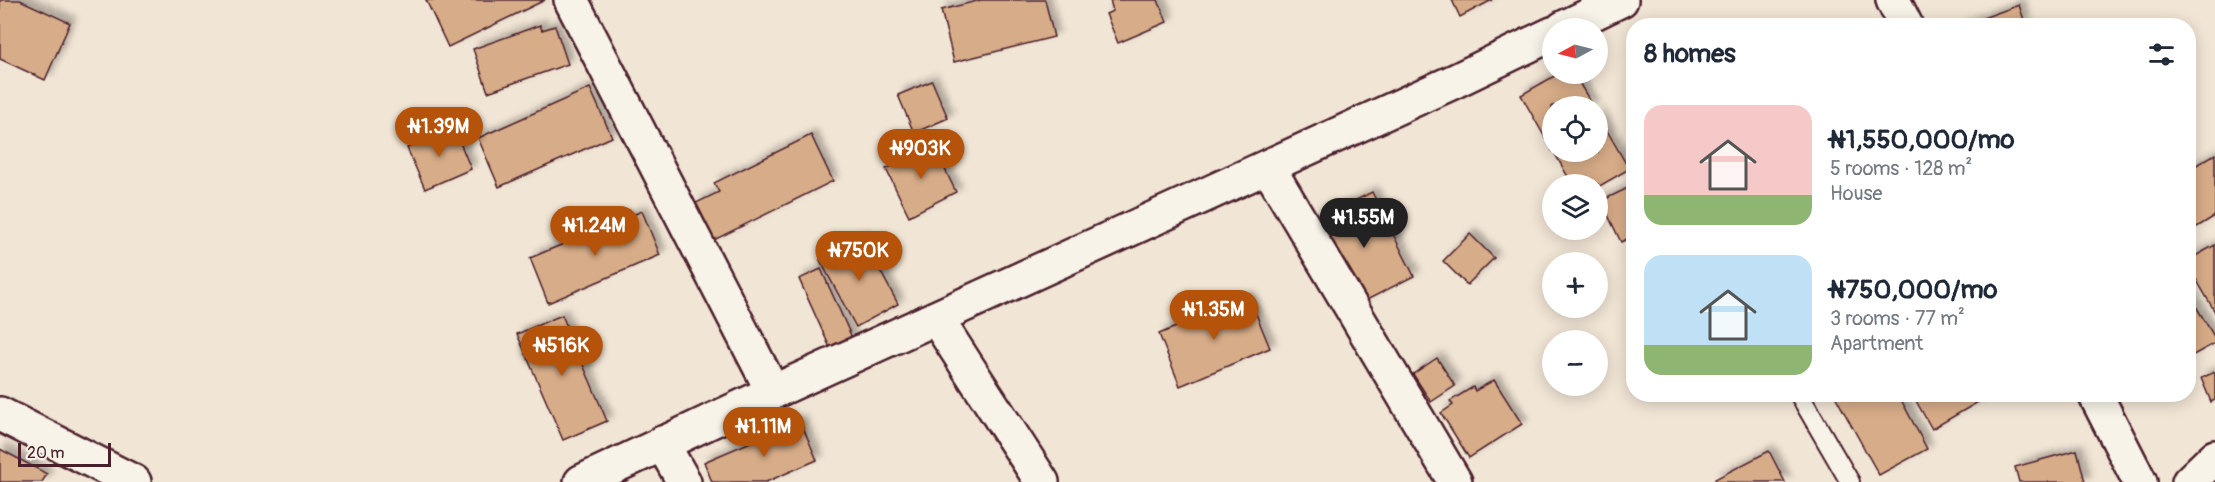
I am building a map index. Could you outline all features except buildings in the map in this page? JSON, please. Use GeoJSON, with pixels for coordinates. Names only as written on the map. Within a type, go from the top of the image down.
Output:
{"type":"FeatureCollection","features":[{"type":"Feature","properties":{"kind":"street"},"geometry":{"type":"LineString","coordinates":[[571,0],[773,392]]}},
{"type":"Feature","properties":{"kind":"street"},"geometry":{"type":"LineString","coordinates":[[1584,18],[1621,0]]}},
{"type":"Feature","properties":{"kind":"street"},"geometry":{"type":"LineString","coordinates":[[1893,0],[1902,18]]}},
{"type":"Feature","properties":{"kind":"street"},"geometry":{"type":"LineString","coordinates":[[581,482],[1455,81],[1542,39]]}},
{"type":"Feature","properties":{"kind":"street"},"geometry":{"type":"LineString","coordinates":[[1268,167],[1455,482]]}},
{"type":"Feature","properties":{"kind":"street"},"geometry":{"type":"LineString","coordinates":[[936,318],[1042,482]]}},
{"type":"Feature","properties":{"kind":"street"},"geometry":{"type":"LineString","coordinates":[[2099,402],[2140,482]]}},
{"type":"Feature","properties":{"kind":"street"},"geometry":{"type":"LineString","coordinates":[[0,414],[134,482]]}},
{"type":"Feature","properties":{"kind":"street"},"geometry":{"type":"LineString","coordinates":[[662,443],[684,482]]}},
{"type":"Feature","properties":{"kind":"street"},"geometry":{"type":"LineString","coordinates":[[2189,482],[2215,457]]}},
{"type":"Feature","properties":{"kind":"lane"},"geometry":{"type":"LineString","coordinates":[[1803,402],[1850,482]]}}]}
